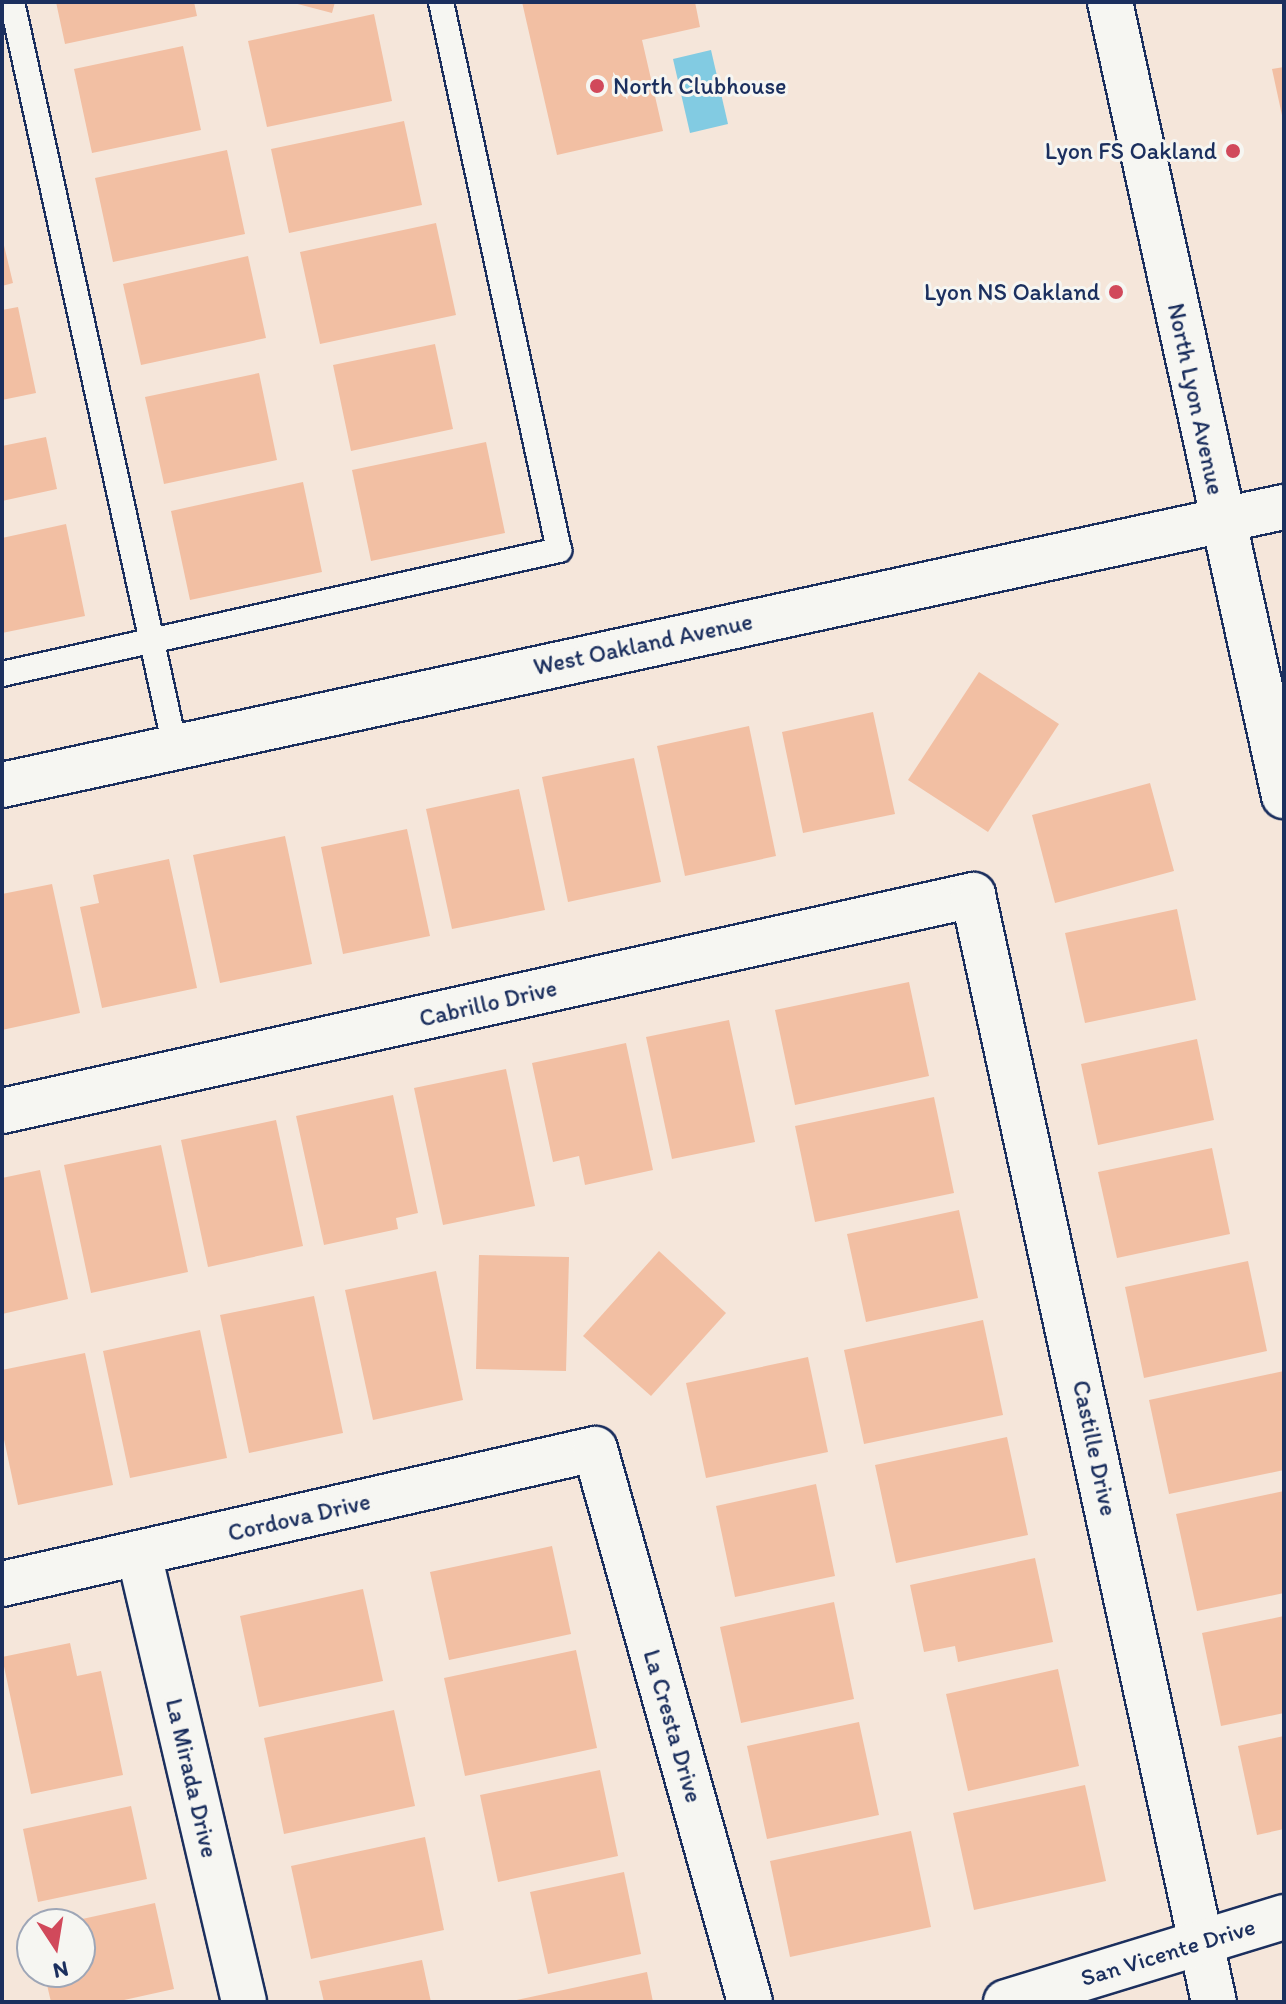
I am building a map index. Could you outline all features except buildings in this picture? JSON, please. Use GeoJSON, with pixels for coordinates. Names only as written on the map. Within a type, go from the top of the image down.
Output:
{"type":"FeatureCollection","features":[{"type":"Feature","properties":{"kind":"street","name":"North Lyon Avenue"},"geometry":{"type":"LineString","coordinates":[[1110,2],[1284,796]]}},
{"type":"Feature","properties":{"kind":"street","name":"West Oakland Avenue"},"geometry":{"type":"LineString","coordinates":[[2,785],[1221,517],[1284,507]]}},
{"type":"Feature","properties":{"kind":"street","name":"Cabrillo Drive"},"geometry":{"type":"LineString","coordinates":[[2,1111],[973,895]]}},
{"type":"Feature","properties":{"kind":"street","name":"Castille Drive"},"geometry":{"type":"LineString","coordinates":[[973,895],[1214,2002]]}},
{"type":"Feature","properties":{"kind":"street","name":"Cordova Drive"},"geometry":{"type":"LineString","coordinates":[[2,1584],[595,1449]]}},
{"type":"Feature","properties":{"kind":"street","name":"La Cresta Drive"},"geometry":{"type":"LineString","coordinates":[[595,1449],[750,2002]]}},
{"type":"Feature","properties":{"kind":"street","name":"La Mirada Drive"},"geometry":{"type":"LineString","coordinates":[[139,1554],[244,2002]]}},
{"type":"Feature","properties":{"kind":"street","name":"San Vicente Drive"},"geometry":{"type":"LineString","coordinates":[[1006,2002],[1202,1938],[1284,1917]]}},
{"type":"Feature","properties":{"kind":"lane"},"geometry":{"type":"LineString","coordinates":[[12,2],[175,747]]}},
{"type":"Feature","properties":{"kind":"lane"},"geometry":{"type":"LineString","coordinates":[[2,674],[559,550],[441,2]]}},
{"type":"Feature","properties":{"kind":"water"},"geometry":{"type":"Polygon","coordinates":[[[711,50],[728,124],[690,133],[673,59],[711,50]]]}},
{"type":"Feature","properties":{"kind":"place","name":"North Clubhouse"},"geometry":{"type":"Point","coordinates":[597,86]}},
{"type":"Feature","properties":{"kind":"place","name":"Lyon FS Oakland"},"geometry":{"type":"Point","coordinates":[1233,151]}},
{"type":"Feature","properties":{"kind":"place","name":"Lyon NS Oakland"},"geometry":{"type":"Point","coordinates":[1116,292]}}]}
